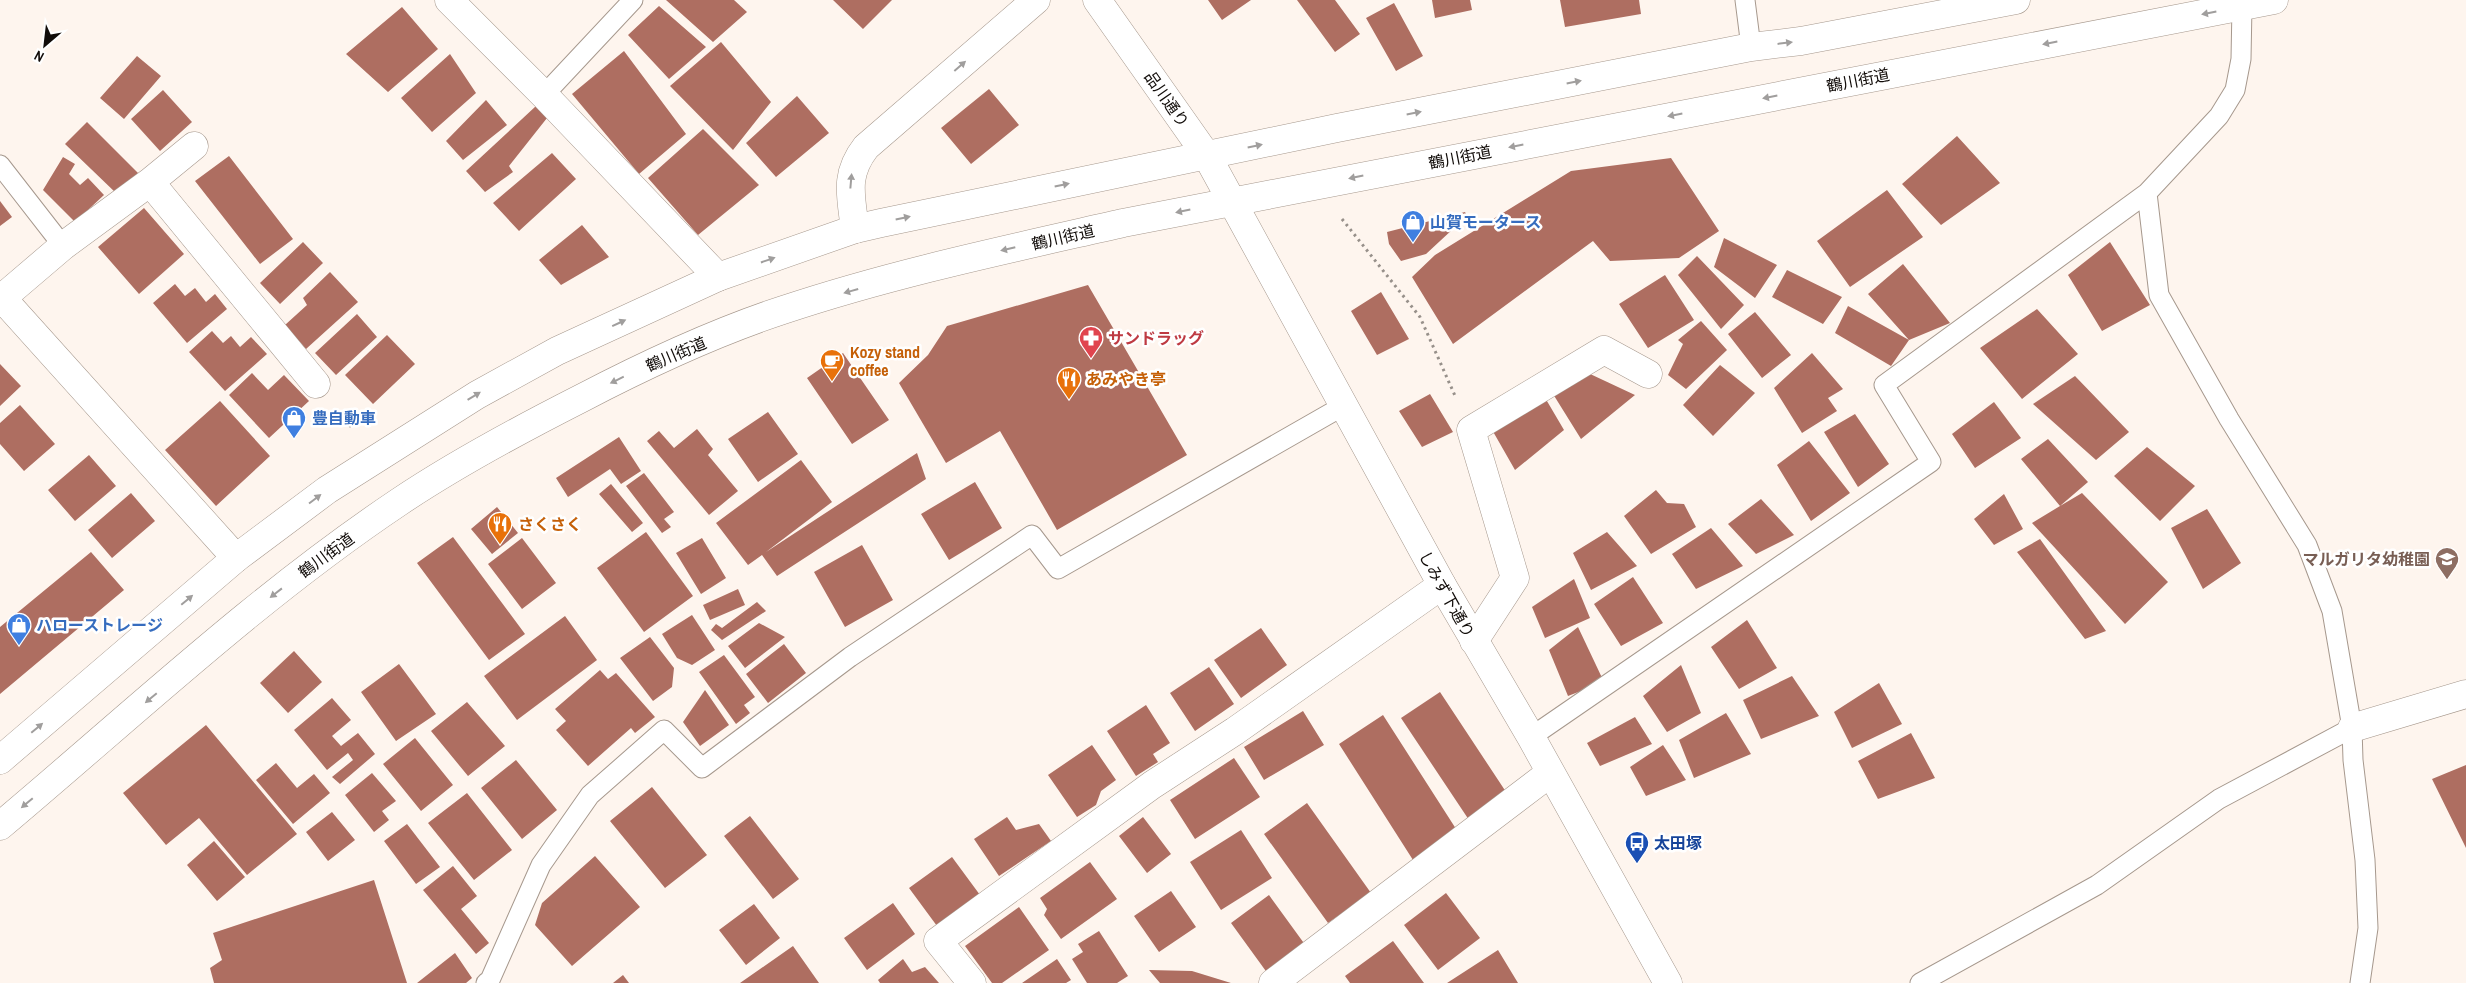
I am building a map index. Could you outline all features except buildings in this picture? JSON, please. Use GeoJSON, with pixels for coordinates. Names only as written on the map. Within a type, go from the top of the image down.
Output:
{"type":"FeatureCollection","features":[{"type":"Feature","properties":{"kind":"main road"},"geometry":{"type":"LineString","coordinates":[[449,0],[544,94],[718,277]]}},
{"type":"Feature","properties":{"kind":"main road"},"geometry":{"type":"LineString","coordinates":[[855,229],[850,192],[851,175],[856,161],[866,147],[1036,0]]}},
{"type":"Feature","properties":{"kind":"main road","name":"品川通り"},"geometry":{"type":"LineString","coordinates":[[1097,0],[1207,156],[1231,201]]}},
{"type":"Feature","properties":{"kind":"main road"},"geometry":{"type":"LineString","coordinates":[[0,760],[236,558],[328,490],[477,395],[557,351],[718,277],[855,229],[1751,47],[1800,41],[2016,0]]}},
{"type":"Feature","properties":{"kind":"main road","name":"鶴川街道"},"geometry":{"type":"LineString","coordinates":[[0,826],[238,623],[308,568],[399,502],[533,422],[671,355],[782,310],[951,262],[1231,201],[2274,0]]}},
{"type":"Feature","properties":{"kind":"main road"},"geometry":{"type":"LineString","coordinates":[[194,146],[150,182],[63,246],[2,298],[236,558]]}},
{"type":"Feature","properties":{"kind":"main road"},"geometry":{"type":"LineString","coordinates":[[150,182],[316,384]]}},
{"type":"Feature","properties":{"kind":"main road","name":"しみず下通り"},"geometry":{"type":"LineString","coordinates":[[1231,201],[1442,585],[1531,736],[1668,983]]}},
{"type":"Feature","properties":{"kind":"main road"},"geometry":{"type":"LineString","coordinates":[[1474,641],[1515,578],[1471,430],[1604,350],[1648,374]]}},
{"type":"Feature","properties":{"kind":"main road"},"geometry":{"type":"LineString","coordinates":[[972,983],[938,941],[1152,785],[1235,731],[1442,585]]}},
{"type":"Feature","properties":{"kind":"main road"},"geometry":{"type":"LineString","coordinates":[[2352,728],[2466,694]]}},
{"type":"Feature","properties":{"kind":"main road"},"geometry":{"type":"LineString","coordinates":[[1273,983],[1550,773]]}},
{"type":"Feature","properties":{"kind":"lane"},"geometry":{"type":"LineString","coordinates":[[544,94],[632,0]]}},
{"type":"Feature","properties":{"kind":"lane"},"geometry":{"type":"LineString","coordinates":[[1745,0],[1751,47]]}},
{"type":"Feature","properties":{"kind":"lane"},"geometry":{"type":"LineString","coordinates":[[1531,736],[1931,462],[1884,385],[2147,193],[2219,116],[2235,90],[2241,59],[2242,6]]}},
{"type":"Feature","properties":{"kind":"lane"},"geometry":{"type":"LineString","coordinates":[[0,165],[63,246]]}},
{"type":"Feature","properties":{"kind":"lane"},"geometry":{"type":"LineString","coordinates":[[2147,193],[2159,294],[2229,419],[2307,545],[2332,610],[2352,728],[2353,760],[2365,860],[2368,928],[2360,983]]}},
{"type":"Feature","properties":{"kind":"lane"},"geometry":{"type":"LineString","coordinates":[[486,983],[490,980],[541,865],[590,794],[664,730],[702,768],[850,657],[1032,535],[1058,569],[1343,406]]}},
{"type":"Feature","properties":{"kind":"lane"},"geometry":{"type":"LineString","coordinates":[[1920,983],[2097,885],[2219,799],[2352,728]]}},
{"type":"Feature","properties":{"kind":"path"},"geometry":{"type":"LineString","coordinates":[[1342,219],[1420,318],[1471,430]]}},
{"type":"Feature","properties":{"kind":"place","name":"山賀モータース"},"geometry":{"type":"Point","coordinates":[1413,243]}},
{"type":"Feature","properties":{"kind":"place","name":"サンドラッグ"},"geometry":{"type":"Point","coordinates":[1091,359]}},
{"type":"Feature","properties":{"kind":"place","name":"Kozy stand coffee"},"geometry":{"type":"Point","coordinates":[832,382]}},
{"type":"Feature","properties":{"kind":"place","name":"あみやき亭"},"geometry":{"type":"Point","coordinates":[1069,400]}},
{"type":"Feature","properties":{"kind":"place","name":"豊自動車"},"geometry":{"type":"Point","coordinates":[294,439]}},
{"type":"Feature","properties":{"kind":"place","name":"さくさく"},"geometry":{"type":"Point","coordinates":[500,545]}},
{"type":"Feature","properties":{"kind":"place","name":"マルガリタ幼稚園"},"geometry":{"type":"Point","coordinates":[2447,580]}},
{"type":"Feature","properties":{"kind":"place","name":"ハローストレージ"},"geometry":{"type":"Point","coordinates":[19,646]}},
{"type":"Feature","properties":{"kind":"place","name":"太田塚"},"geometry":{"type":"Point","coordinates":[1637,864]}}]}
